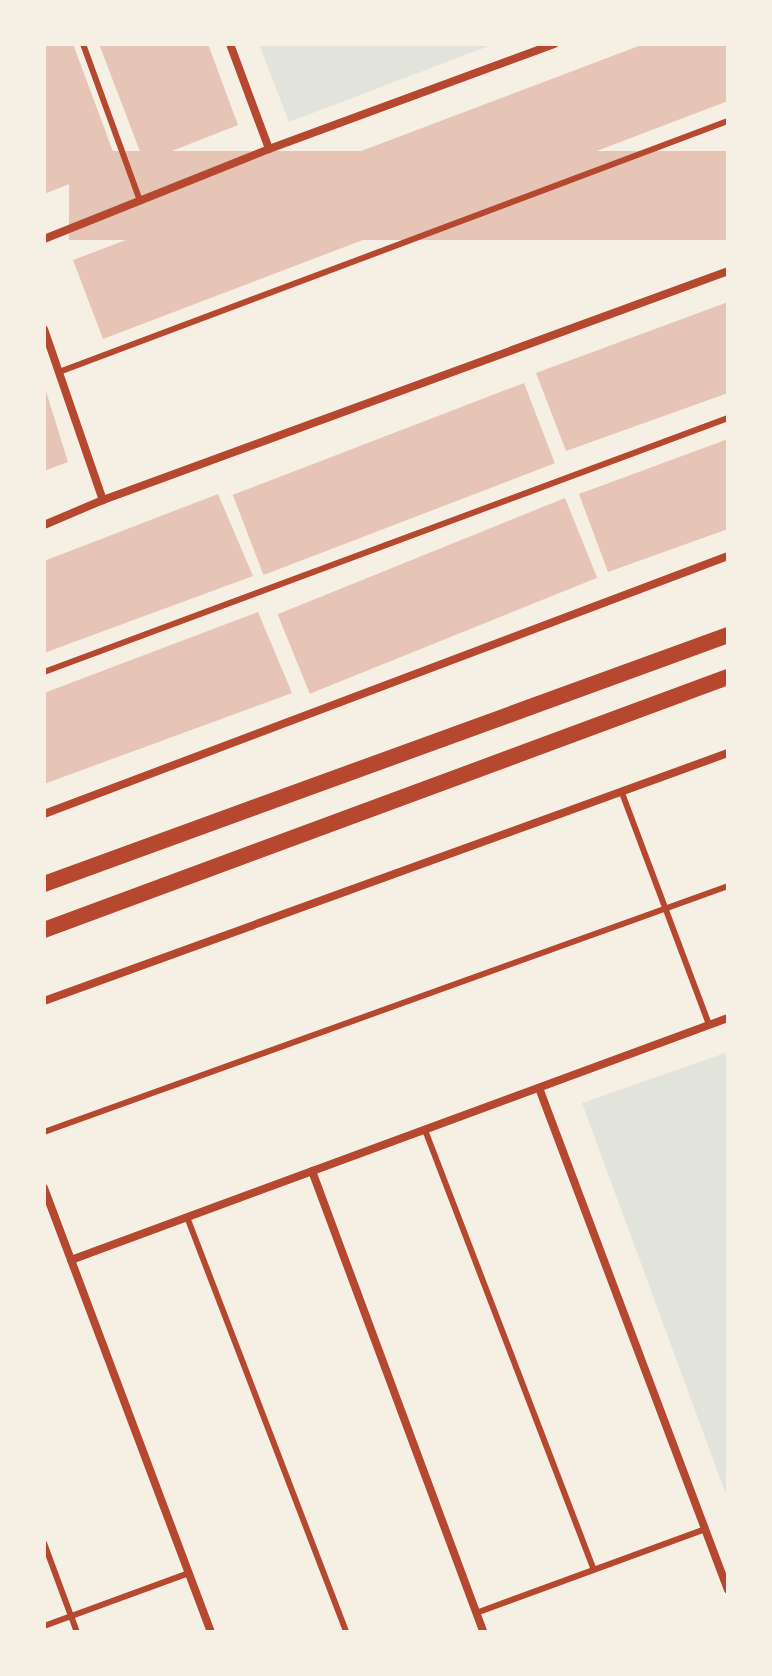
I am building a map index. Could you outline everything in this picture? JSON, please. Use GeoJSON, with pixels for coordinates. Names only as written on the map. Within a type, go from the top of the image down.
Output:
{"type":"FeatureCollection","features":[{"type":"Feature","properties":{"kind":"main road"},"geometry":{"type":"LineString","coordinates":[[44,884],[728,635]]}},
{"type":"Feature","properties":{"kind":"main road"},"geometry":{"type":"LineString","coordinates":[[44,930],[728,677]]}},
{"type":"Feature","properties":{"kind":"street"},"geometry":{"type":"LineString","coordinates":[[230,44],[269,149]]}},
{"type":"Feature","properties":{"kind":"street"},"geometry":{"type":"LineString","coordinates":[[44,239],[269,149],[554,44]]}},
{"type":"Feature","properties":{"kind":"street"},"geometry":{"type":"LineString","coordinates":[[44,525],[103,500],[728,271]]}},
{"type":"Feature","properties":{"kind":"street"},"geometry":{"type":"LineString","coordinates":[[44,329],[103,500]]}},
{"type":"Feature","properties":{"kind":"street"},"geometry":{"type":"LineString","coordinates":[[44,814],[728,556]]}},
{"type":"Feature","properties":{"kind":"street"},"geometry":{"type":"LineString","coordinates":[[44,1001],[728,753]]}},
{"type":"Feature","properties":{"kind":"street"},"geometry":{"type":"LineString","coordinates":[[71,1260],[728,1018]]}},
{"type":"Feature","properties":{"kind":"street"},"geometry":{"type":"LineString","coordinates":[[539,1088],[728,1590]]}},
{"type":"Feature","properties":{"kind":"street"},"geometry":{"type":"LineString","coordinates":[[312,1171],[483,1632]]}},
{"type":"Feature","properties":{"kind":"street"},"geometry":{"type":"LineString","coordinates":[[44,1188],[211,1632]]}},
{"type":"Feature","properties":{"kind":"lane"},"geometry":{"type":"LineString","coordinates":[[83,44],[140,201]]}},
{"type":"Feature","properties":{"kind":"lane"},"geometry":{"type":"LineString","coordinates":[[59,372],[728,121]]}},
{"type":"Feature","properties":{"kind":"lane"},"geometry":{"type":"LineString","coordinates":[[44,672],[728,418]]}},
{"type":"Feature","properties":{"kind":"lane"},"geometry":{"type":"LineString","coordinates":[[622,793],[709,1025]]}},
{"type":"Feature","properties":{"kind":"lane"},"geometry":{"type":"LineString","coordinates":[[44,1132],[728,886]]}},
{"type":"Feature","properties":{"kind":"lane"},"geometry":{"type":"LineString","coordinates":[[425,1130],[594,1570]]}},
{"type":"Feature","properties":{"kind":"lane"},"geometry":{"type":"LineString","coordinates":[[187,1217],[346,1632]]}},
{"type":"Feature","properties":{"kind":"lane"},"geometry":{"type":"LineString","coordinates":[[476,1613],[705,1529]]}},
{"type":"Feature","properties":{"kind":"lane"},"geometry":{"type":"LineString","coordinates":[[44,1543],[77,1632]]}},
{"type":"Feature","properties":{"kind":"lane"},"geometry":{"type":"LineString","coordinates":[[44,1626],[189,1573]]}},
{"type":"Feature","properties":{"kind":"shaded area"},"geometry":{"type":"Polygon","coordinates":[[[259,44],[494,44],[289,122],[259,44]]]}},
{"type":"Feature","properties":{"kind":"shaded area"},"geometry":{"type":"Polygon","coordinates":[[[728,1052],[728,1500],[582,1103],[728,1052]]]}},
{"type":"Feature","properties":{"kind":"building"},"geometry":{"type":"Polygon","coordinates":[[[44,44],[73,44],[118,165],[44,194],[44,44]]]}},
{"type":"Feature","properties":{"kind":"building"},"geometry":{"type":"Polygon","coordinates":[[[99,44],[208,44],[238,125],[144,162],[99,44]]]}},
{"type":"Feature","properties":{"kind":"building"},"geometry":{"type":"Polygon","coordinates":[[[644,44],[728,44],[728,101],[103,339],[73,260],[644,44]]]}},
{"type":"Feature","properties":{"kind":"building"},"geometry":{"type":"Polygon","coordinates":[[[69,151],[728,151],[728,240],[69,240],[69,151]]]}},
{"type":"Feature","properties":{"kind":"building"},"geometry":{"type":"Polygon","coordinates":[[[728,302],[728,393],[566,451],[536,373],[728,302]]]}},
{"type":"Feature","properties":{"kind":"building"},"geometry":{"type":"Polygon","coordinates":[[[524,383],[555,463],[264,575],[233,495],[524,383]]]}},
{"type":"Feature","properties":{"kind":"building"},"geometry":{"type":"Polygon","coordinates":[[[44,385],[68,462],[44,471],[44,385]]]}},
{"type":"Feature","properties":{"kind":"building"},"geometry":{"type":"Polygon","coordinates":[[[728,439],[728,529],[608,572],[579,494],[728,439]]]}},
{"type":"Feature","properties":{"kind":"building"},"geometry":{"type":"Polygon","coordinates":[[[218,494],[253,576],[44,653],[44,561],[218,494]]]}},
{"type":"Feature","properties":{"kind":"building"},"geometry":{"type":"Polygon","coordinates":[[[565,498],[597,578],[310,694],[278,614],[565,498]]]}},
{"type":"Feature","properties":{"kind":"building"},"geometry":{"type":"Polygon","coordinates":[[[258,612],[292,693],[44,784],[44,693],[258,612]]]}}]}
